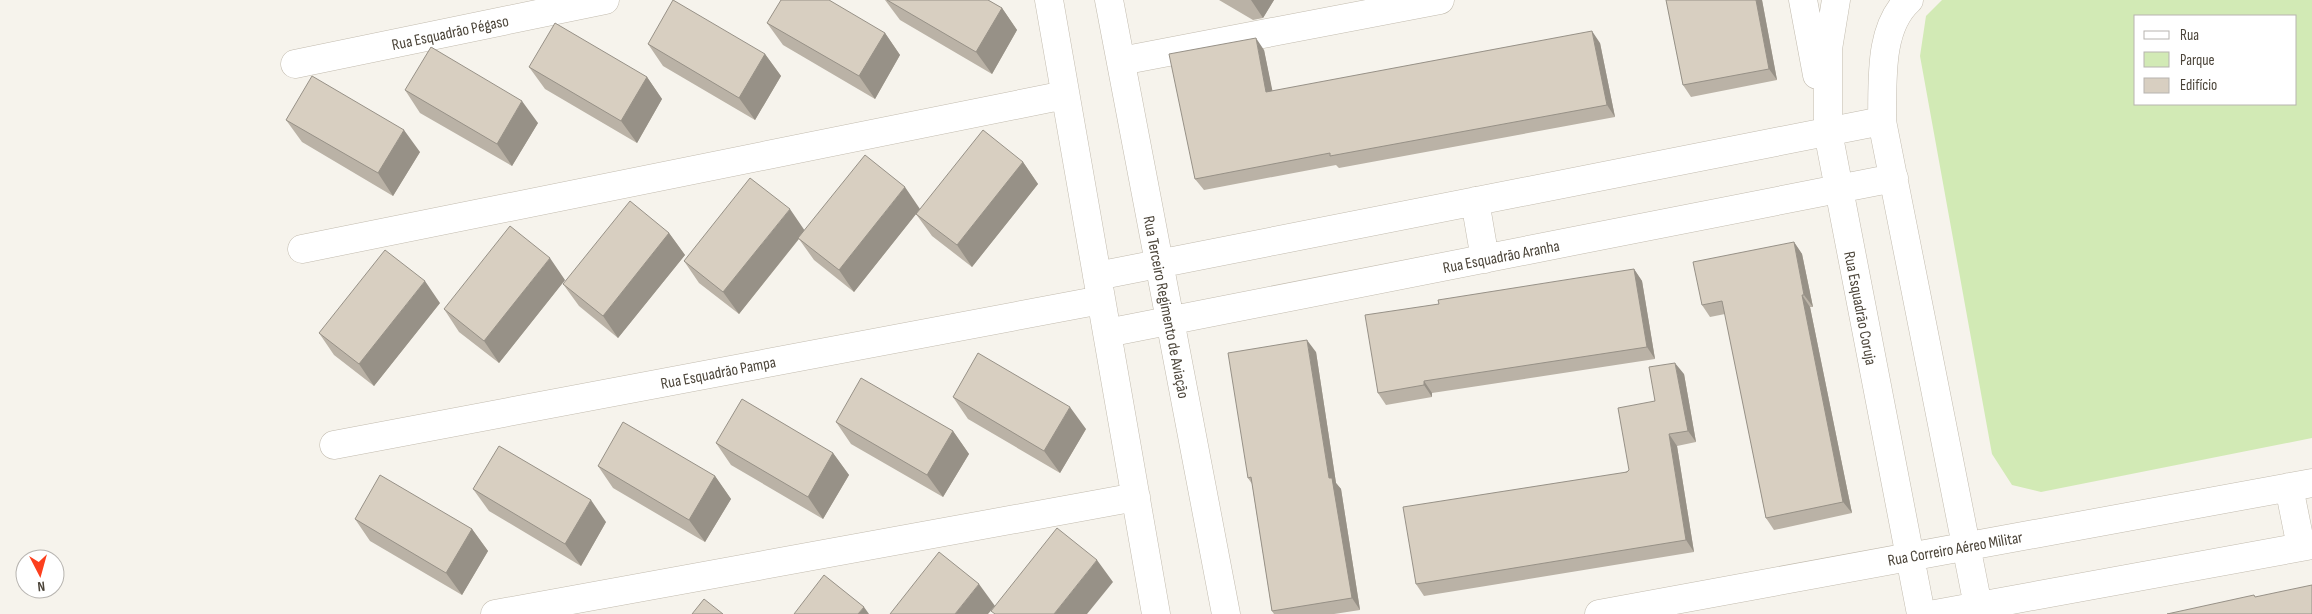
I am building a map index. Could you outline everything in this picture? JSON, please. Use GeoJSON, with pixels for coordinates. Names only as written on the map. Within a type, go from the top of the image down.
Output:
{"type":"FeatureCollection","features":[{"type":"Feature","properties":{"kind":"street","name":"Rua Esquadrão Pégaso"},"geometry":{"type":"LineString","coordinates":[[295,64],[605,0]]}},
{"type":"Feature","properties":{"kind":"street"},"geometry":{"type":"LineString","coordinates":[[1049,0],[1156,614]]}},
{"type":"Feature","properties":{"kind":"street","name":"Rua Terceiro Regimento de Aviação"},"geometry":{"type":"LineString","coordinates":[[1109,0],[1226,614]]}},
{"type":"Feature","properties":{"kind":"street"},"geometry":{"type":"LineString","coordinates":[[1121,61],[1440,0]]}},
{"type":"Feature","properties":{"kind":"street"},"geometry":{"type":"LineString","coordinates":[[1803,0],[1828,132]]}},
{"type":"Feature","properties":{"kind":"street","name":"Rua Esquadrão Coruja"},"geometry":{"type":"LineString","coordinates":[[1836,0],[1828,49],[1828,132],[1921,614]]}},
{"type":"Feature","properties":{"kind":"street"},"geometry":{"type":"LineString","coordinates":[[1909,0],[1904,5],[1886,39],[1882,121],[1968,546],[1978,606]]}},
{"type":"Feature","properties":{"kind":"street"},"geometry":{"type":"LineString","coordinates":[[302,249],[1065,95]]}},
{"type":"Feature","properties":{"kind":"street"},"geometry":{"type":"LineString","coordinates":[[1099,288],[1158,264],[1882,121]]}},
{"type":"Feature","properties":{"kind":"street","name":"Rua Esquadrão Aranha"},"geometry":{"type":"LineString","coordinates":[[1107,333],[1894,178]]}},
{"type":"Feature","properties":{"kind":"street"},"geometry":{"type":"LineString","coordinates":[[1475,201],[1485,259]]}},
{"type":"Feature","properties":{"kind":"street","name":"Rua Esquadrão Pampa"},"geometry":{"type":"LineString","coordinates":[[334,445],[1099,288]]}},
{"type":"Feature","properties":{"kind":"street"},"geometry":{"type":"LineString","coordinates":[[1935,614],[2306,546],[2300,485]]}},
{"type":"Feature","properties":{"kind":"street","name":"Rua Correiro Aéreo Militar"},"geometry":{"type":"LineString","coordinates":[[1605,613],[2300,485]]}},
{"type":"Feature","properties":{"kind":"street"},"geometry":{"type":"LineString","coordinates":[[495,614],[1136,497]]}},
{"type":"Feature","properties":{"kind":"green space"},"geometry":{"type":"Polygon","coordinates":[[[1942,0],[2312,0],[2312,438],[2041,492],[2012,485],[1992,454],[1920,56],[1926,16],[1942,0]]]}},
{"type":"Feature","properties":{"kind":"building"},"geometry":{"type":"Polygon","coordinates":[[[673,0],[765,54],[739,98],[648,44],[673,0]]]}},
{"type":"Feature","properties":{"kind":"building"},"geometry":{"type":"Polygon","coordinates":[[[781,0],[829,0],[885,33],[859,76],[767,23],[781,0]]]}},
{"type":"Feature","properties":{"kind":"building"},"geometry":{"type":"Polygon","coordinates":[[[887,0],[988,0],[1002,8],[976,52],[887,0]]]}},
{"type":"Feature","properties":{"kind":"building"},"geometry":{"type":"Polygon","coordinates":[[[1666,0],[1756,0],[1769,69],[1683,85],[1666,0]]]}},
{"type":"Feature","properties":{"kind":"building"},"geometry":{"type":"Polygon","coordinates":[[[555,23],[647,77],[621,121],[529,67],[555,23]]]}},
{"type":"Feature","properties":{"kind":"building"},"geometry":{"type":"Polygon","coordinates":[[[1592,31],[1607,105],[1330,156],[1330,153],[1195,179],[1169,54],[1256,38],[1266,92],[1592,31]]]}},
{"type":"Feature","properties":{"kind":"building"},"geometry":{"type":"Polygon","coordinates":[[[431,47],[522,101],[497,144],[405,90],[431,47]]]}},
{"type":"Feature","properties":{"kind":"building"},"geometry":{"type":"Polygon","coordinates":[[[312,76],[404,130],[378,173],[286,120],[312,76]]]}},
{"type":"Feature","properties":{"kind":"building"},"geometry":{"type":"Polygon","coordinates":[[[983,130],[1023,162],[957,245],[916,214],[983,130]]]}},
{"type":"Feature","properties":{"kind":"building"},"geometry":{"type":"Polygon","coordinates":[[[865,155],[905,187],[839,270],[798,238],[865,155]]]}},
{"type":"Feature","properties":{"kind":"building"},"geometry":{"type":"Polygon","coordinates":[[[750,178],[790,209],[723,292],[684,261],[750,178]]]}},
{"type":"Feature","properties":{"kind":"building"},"geometry":{"type":"Polygon","coordinates":[[[630,201],[669,233],[603,316],[563,284],[630,201]]]}},
{"type":"Feature","properties":{"kind":"building"},"geometry":{"type":"Polygon","coordinates":[[[510,226],[550,258],[484,341],[444,309],[510,226]]]}},
{"type":"Feature","properties":{"kind":"building"},"geometry":{"type":"Polygon","coordinates":[[[1794,242],[1804,295],[1802,295],[1843,502],[1766,518],[1722,301],[1702,305],[1693,262],[1794,242]]]}},
{"type":"Feature","properties":{"kind":"building"},"geometry":{"type":"Polygon","coordinates":[[[385,250],[425,281],[359,364],[319,333],[385,250]]]}},
{"type":"Feature","properties":{"kind":"building"},"geometry":{"type":"Polygon","coordinates":[[[1634,269],[1647,347],[1424,381],[1424,385],[1378,393],[1365,315],[1439,304],[1438,300],[1634,269]]]}},
{"type":"Feature","properties":{"kind":"building"},"geometry":{"type":"Polygon","coordinates":[[[1307,340],[1329,478],[1332,478],[1352,598],[1272,611],[1251,477],[1248,478],[1228,353],[1307,340]]]}},
{"type":"Feature","properties":{"kind":"building"},"geometry":{"type":"Polygon","coordinates":[[[978,353],[1070,407],[1044,451],[953,397],[978,353]]]}},
{"type":"Feature","properties":{"kind":"building"},"geometry":{"type":"Polygon","coordinates":[[[1675,363],[1688,431],[1669,434],[1686,540],[1416,584],[1403,507],[1627,472],[1629,470],[1618,408],[1655,401],[1649,367],[1675,363]]]}},
{"type":"Feature","properties":{"kind":"building"},"geometry":{"type":"Polygon","coordinates":[[[861,378],[953,431],[927,475],[836,422],[861,378]]]}},
{"type":"Feature","properties":{"kind":"building"},"geometry":{"type":"Polygon","coordinates":[[[742,399],[833,453],[808,497],[716,443],[742,399]]]}},
{"type":"Feature","properties":{"kind":"building"},"geometry":{"type":"Polygon","coordinates":[[[623,422],[715,476],[689,520],[598,466],[623,422]]]}},
{"type":"Feature","properties":{"kind":"building"},"geometry":{"type":"Polygon","coordinates":[[[499,446],[591,500],[565,544],[473,489],[499,446]]]}},
{"type":"Feature","properties":{"kind":"building"},"geometry":{"type":"Polygon","coordinates":[[[380,475],[472,529],[446,573],[355,519],[380,475]]]}},
{"type":"Feature","properties":{"kind":"building"},"geometry":{"type":"Polygon","coordinates":[[[1057,528],[1097,560],[1054,614],[995,614],[991,611],[1057,528]]]}},
{"type":"Feature","properties":{"kind":"building"},"geometry":{"type":"Polygon","coordinates":[[[939,552],[979,584],[955,614],[890,614],[939,552]]]}},
{"type":"Feature","properties":{"kind":"building"},"geometry":{"type":"Polygon","coordinates":[[[824,575],[864,607],[858,614],[794,614],[824,575]]]}},
{"type":"Feature","properties":{"kind":"building"},"geometry":{"type":"Polygon","coordinates":[[[2312,585],[2312,614],[2167,614],[2254,595],[2255,597],[2312,585]]]}},
{"type":"Feature","properties":{"kind":"building"},"geometry":{"type":"Polygon","coordinates":[[[704,599],[723,614],[692,614],[704,599]]]}}]}
